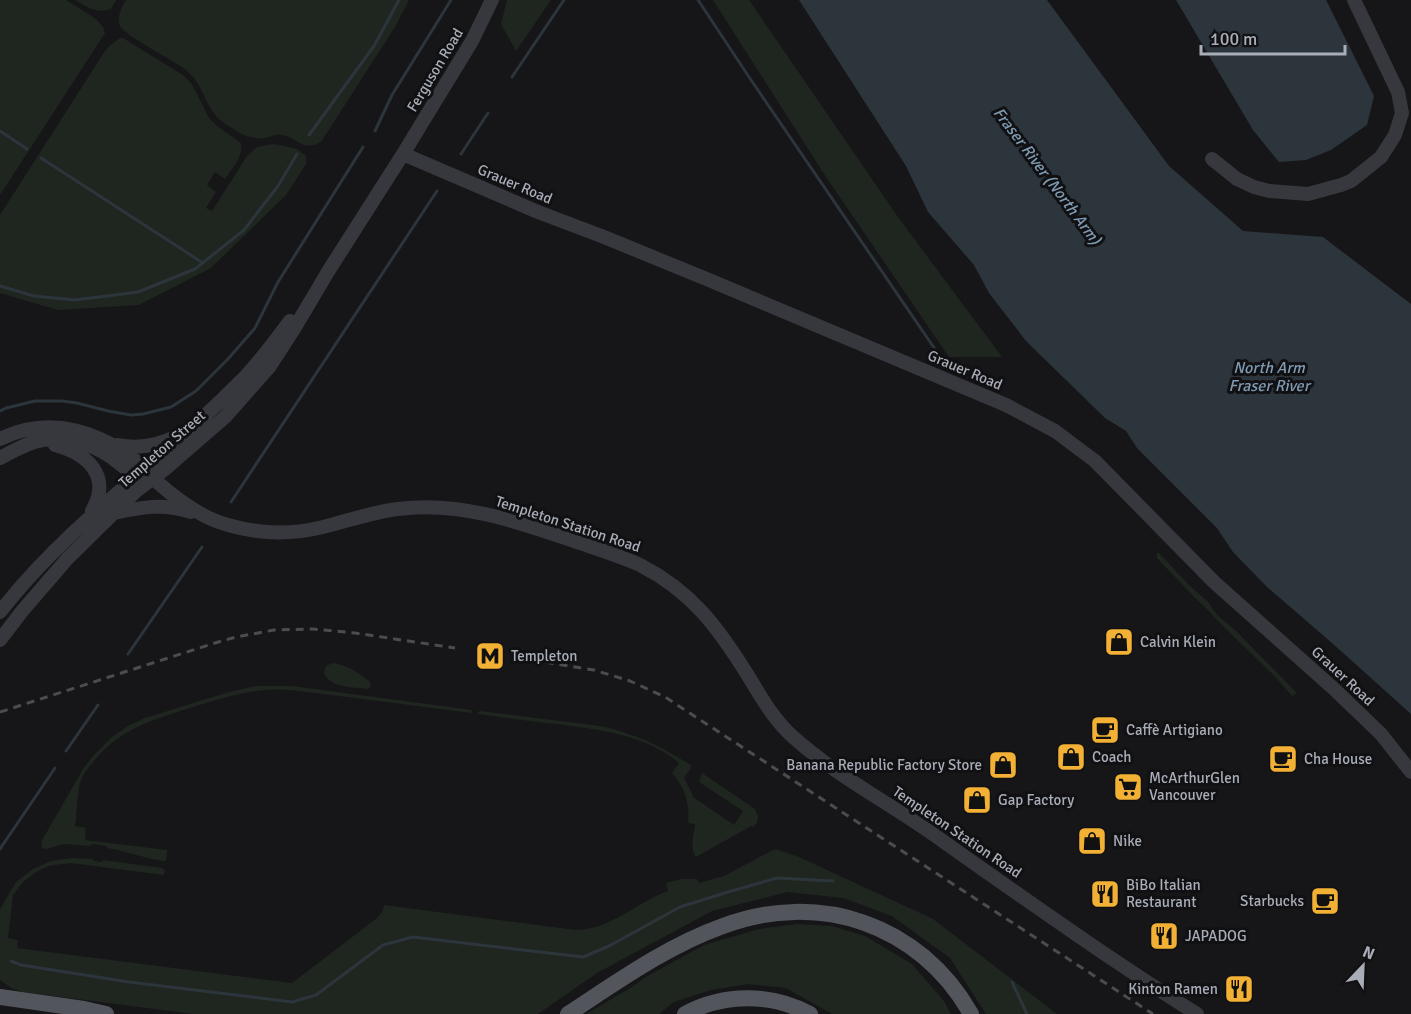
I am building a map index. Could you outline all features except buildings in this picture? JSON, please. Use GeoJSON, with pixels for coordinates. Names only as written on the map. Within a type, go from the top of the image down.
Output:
{"type":"FeatureCollection","features":[{"type":"Feature","properties":{"kind":"main road"},"geometry":{"type":"LineString","coordinates":[[568,1014],[633,972],[722,926],[750,917],[789,912],[815,912],[844,916],[869,924],[915,949],[952,985],[971,1014]]}},
{"type":"Feature","properties":{"kind":"main road"},"geometry":{"type":"LineString","coordinates":[[0,997],[106,1014]]}},
{"type":"Feature","properties":{"kind":"main road"},"geometry":{"type":"LineString","coordinates":[[685,1014],[725,1000],[750,998],[777,1001],[810,1014]]}},
{"type":"Feature","properties":{"kind":"main road"},"geometry":{"type":"LineString","coordinates":[[0,1008],[49,1014]]}},
{"type":"Feature","properties":{"kind":"street","name":"Ferguson Road"},"geometry":{"type":"LineString","coordinates":[[403,154],[472,41],[492,0]]}},
{"type":"Feature","properties":{"kind":"street"},"geometry":{"type":"LineString","coordinates":[[1212,159],[1237,179],[1254,187],[1269,191],[1308,194],[1351,181],[1381,157],[1395,135],[1402,113],[1398,93],[1354,0]]}},
{"type":"Feature","properties":{"kind":"street","name":"Templeton Street"},"geometry":{"type":"LineString","coordinates":[[0,640],[61,565],[135,492],[145,474],[174,462],[225,417],[270,366],[328,270],[403,154]]}},
{"type":"Feature","properties":{"kind":"street","name":"Grauer Road"},"geometry":{"type":"LineString","coordinates":[[403,154],[1006,405],[1055,431],[1095,461],[1214,582],[1374,727],[1411,772]]}},
{"type":"Feature","properties":{"kind":"street","name":"Templeton Street"},"geometry":{"type":"LineString","coordinates":[[0,612],[37,568],[86,521],[145,474],[246,376],[328,270]]}},
{"type":"Feature","properties":{"kind":"street"},"geometry":{"type":"LineString","coordinates":[[0,439],[26,430],[56,428],[83,432],[110,443],[128,447],[150,446],[169,440],[201,419]]}},
{"type":"Feature","properties":{"kind":"street"},"geometry":{"type":"LineString","coordinates":[[0,458],[36,441],[66,440],[85,444],[145,474]]}},
{"type":"Feature","properties":{"kind":"street"},"geometry":{"type":"LineString","coordinates":[[23,447],[36,443],[53,445],[70,450],[87,460],[97,476],[99,491],[97,502],[86,521]]}},
{"type":"Feature","properties":{"kind":"street"},"geometry":{"type":"LineString","coordinates":[[110,443],[145,474]]}},
{"type":"Feature","properties":{"kind":"street","name":"Templeton Station Road"},"geometry":{"type":"LineString","coordinates":[[145,474],[210,519],[248,530],[284,533],[316,529],[399,508],[438,507],[494,516],[535,527],[652,571],[675,587],[704,614],[729,645],[768,707],[791,735],[825,763],[1197,1014]]}},
{"type":"Feature","properties":{"kind":"street"},"geometry":{"type":"LineString","coordinates":[[114,513],[158,506],[180,508],[210,519]]}},
{"type":"Feature","properties":{"kind":"shaded area"},"geometry":{"type":"Polygon","coordinates":[[[0,0],[66,0],[96,19],[105,33],[0,195],[0,0]]]}},
{"type":"Feature","properties":{"kind":"shaded area"},"geometry":{"type":"Polygon","coordinates":[[[75,0],[116,0],[111,9],[101,11],[75,0]]]}},
{"type":"Feature","properties":{"kind":"shaded area"},"geometry":{"type":"Polygon","coordinates":[[[126,0],[409,0],[395,27],[321,142],[309,146],[280,135],[267,138],[249,137],[222,122],[213,112],[191,74],[120,26],[119,16],[126,0]]]}},
{"type":"Feature","properties":{"kind":"shaded area"},"geometry":{"type":"Polygon","coordinates":[[[507,0],[551,0],[516,51],[501,24],[507,0]]]}},
{"type":"Feature","properties":{"kind":"shaded area"},"geometry":{"type":"Polygon","coordinates":[[[713,0],[749,0],[898,217],[1002,357],[949,357],[826,177],[713,0]]]}},
{"type":"Feature","properties":{"kind":"shaded area"},"geometry":{"type":"Polygon","coordinates":[[[120,38],[183,75],[191,83],[209,118],[241,143],[239,158],[225,179],[215,172],[207,185],[216,192],[206,208],[212,211],[247,156],[257,147],[272,144],[297,149],[306,156],[306,164],[286,195],[211,268],[139,305],[58,310],[0,293],[0,215],[103,54],[120,38]]]}},
{"type":"Feature","properties":{"kind":"shaded area"},"geometry":{"type":"Polygon","coordinates":[[[1157,553],[1295,691],[1295,695],[1292,696],[1267,668],[1196,599],[1157,558],[1157,553]]]}},
{"type":"Feature","properties":{"kind":"shaded area"},"geometry":{"type":"Polygon","coordinates":[[[333,663],[356,672],[369,681],[370,687],[367,689],[349,687],[331,682],[324,673],[326,666],[333,663]]]}},
{"type":"Feature","properties":{"kind":"shaded area"},"geometry":{"type":"Polygon","coordinates":[[[256,686],[292,686],[472,710],[472,713],[279,689],[241,694],[193,707],[139,726],[126,733],[104,750],[86,770],[80,785],[75,826],[86,828],[85,840],[167,850],[165,861],[92,844],[91,846],[63,844],[42,848],[41,842],[83,769],[113,736],[145,718],[256,686]]]}},
{"type":"Feature","properties":{"kind":"shaded area"},"geometry":{"type":"Polygon","coordinates":[[[479,711],[600,726],[636,737],[692,766],[684,778],[693,797],[734,825],[743,811],[699,782],[702,773],[755,809],[758,816],[757,823],[696,857],[692,845],[695,824],[688,823],[686,796],[672,773],[679,763],[666,753],[637,739],[621,735],[478,714],[479,711]]]}},
{"type":"Feature","properties":{"kind":"shaded area"},"geometry":{"type":"Polygon","coordinates":[[[775,849],[799,857],[933,919],[1057,1014],[986,1014],[950,958],[892,916],[843,898],[788,892],[712,911],[597,973],[538,1014],[193,1014],[23,992],[11,988],[0,980],[0,909],[16,882],[33,869],[51,861],[72,858],[93,859],[93,861],[102,862],[103,860],[165,870],[164,875],[71,863],[54,865],[38,871],[24,881],[13,895],[8,938],[18,940],[17,948],[292,983],[377,918],[384,905],[576,930],[588,929],[612,921],[668,891],[666,883],[681,879],[697,879],[699,883],[724,876],[775,849]]]}},
{"type":"Feature","properties":{"kind":"shaded area"},"geometry":{"type":"Polygon","coordinates":[[[797,924],[832,926],[865,936],[912,964],[944,1001],[951,1014],[832,1014],[786,988],[748,984],[711,990],[674,1002],[659,1014],[586,1014],[704,945],[759,929],[797,924]]]}},
{"type":"Feature","properties":{"kind":"water","name":"North Arm Fraser River"},"geometry":{"type":"Polygon","coordinates":[[[799,0],[1047,0],[1169,166],[1243,231],[1323,237],[1411,304],[1411,714],[1267,587],[1233,552],[1217,528],[1137,448],[1126,431],[1105,418],[1026,341],[989,293],[974,265],[928,212],[906,166],[799,0]]]}},
{"type":"Feature","properties":{"kind":"water"},"geometry":{"type":"Polygon","coordinates":[[[1176,0],[1326,0],[1374,96],[1367,125],[1331,150],[1306,160],[1279,162],[1253,130],[1176,0]]]}},
{"type":"Feature","properties":{"kind":"waterway"},"geometry":{"type":"LineString","coordinates":[[309,135],[374,46],[399,0]]}},
{"type":"Feature","properties":{"kind":"waterway"},"geometry":{"type":"LineString","coordinates":[[375,131],[392,95],[451,0]]}},
{"type":"Feature","properties":{"kind":"waterway"},"geometry":{"type":"LineString","coordinates":[[512,77],[564,0]]}},
{"type":"Feature","properties":{"kind":"waterway"},"geometry":{"type":"LineString","coordinates":[[698,0],[939,355]]}},
{"type":"Feature","properties":{"kind":"waterway"},"geometry":{"type":"LineString","coordinates":[[461,154],[488,113]]}},
{"type":"Feature","properties":{"kind":"waterway"},"geometry":{"type":"LineString","coordinates":[[0,131],[27,149]]}},
{"type":"Feature","properties":{"kind":"waterway"},"geometry":{"type":"LineString","coordinates":[[0,411],[35,401],[62,401],[131,415],[143,414],[171,407],[196,391],[255,328],[278,282],[363,147]]}},
{"type":"Feature","properties":{"kind":"waterway"},"geometry":{"type":"LineString","coordinates":[[0,286],[34,296],[75,300],[138,292],[195,269],[244,230],[278,186],[297,154]]}},
{"type":"Feature","properties":{"kind":"waterway"},"geometry":{"type":"LineString","coordinates":[[41,158],[203,263]]}},
{"type":"Feature","properties":{"kind":"waterway"},"geometry":{"type":"LineString","coordinates":[[231,502],[437,191]]}},
{"type":"Feature","properties":{"kind":"waterway"},"geometry":{"type":"LineString","coordinates":[[128,654],[202,547]]}},
{"type":"Feature","properties":{"kind":"waterway"},"geometry":{"type":"LineString","coordinates":[[66,751],[98,705]]}},
{"type":"Feature","properties":{"kind":"waterway"},"geometry":{"type":"LineString","coordinates":[[0,849],[55,768]]}},
{"type":"Feature","properties":{"kind":"waterway"},"geometry":{"type":"LineString","coordinates":[[11,961],[21,965],[129,982],[292,1002],[316,995],[383,945],[413,937],[583,957],[609,946],[680,907],[728,892],[777,878],[833,881]]}},
{"type":"Feature","properties":{"kind":"waterway"},"geometry":{"type":"LineString","coordinates":[[1012,982],[1027,1014]]}},
{"type":"Feature","properties":{"kind":"railway"},"geometry":{"type":"LineString","coordinates":[[0,712],[215,643],[274,630],[313,629],[355,633],[455,648]]}},
{"type":"Feature","properties":{"kind":"railway"},"geometry":{"type":"LineString","coordinates":[[518,658],[594,670],[630,681],[665,697],[1153,1014]]}},
{"type":"Feature","properties":{"kind":"place","name":"Calvin Klein"},"geometry":{"type":"Point","coordinates":[1119,642]}},
{"type":"Feature","properties":{"kind":"place","name":"Templeton"},"geometry":{"type":"Point","coordinates":[490,656]}},
{"type":"Feature","properties":{"kind":"place","name":"Caffè Artigiano"},"geometry":{"type":"Point","coordinates":[1105,730]}},
{"type":"Feature","properties":{"kind":"place","name":"Coach"},"geometry":{"type":"Point","coordinates":[1071,757]}},
{"type":"Feature","properties":{"kind":"place","name":"Cha House"},"geometry":{"type":"Point","coordinates":[1283,759]}},
{"type":"Feature","properties":{"kind":"place","name":"Banana Republic Factory Store"},"geometry":{"type":"Point","coordinates":[1003,765]}},
{"type":"Feature","properties":{"kind":"place","name":"McArthurGlen Vancouver"},"geometry":{"type":"Point","coordinates":[1128,787]}},
{"type":"Feature","properties":{"kind":"place","name":"Gap Factory"},"geometry":{"type":"Point","coordinates":[977,800]}},
{"type":"Feature","properties":{"kind":"place","name":"Nike"},"geometry":{"type":"Point","coordinates":[1092,841]}},
{"type":"Feature","properties":{"kind":"place","name":"BiBo Italian Restaurant"},"geometry":{"type":"Point","coordinates":[1105,894]}},
{"type":"Feature","properties":{"kind":"place","name":"Starbucks"},"geometry":{"type":"Point","coordinates":[1325,901]}},
{"type":"Feature","properties":{"kind":"place","name":"JAPADOG"},"geometry":{"type":"Point","coordinates":[1164,936]}},
{"type":"Feature","properties":{"kind":"place","name":"Kinton Ramen"},"geometry":{"type":"Point","coordinates":[1239,989]}},
{"type":"Feature","properties":{"kind":"water label","name":"Fraser River (North Arm)"},"geometry":{"type":"Point","coordinates":[1047,176]}}]}
